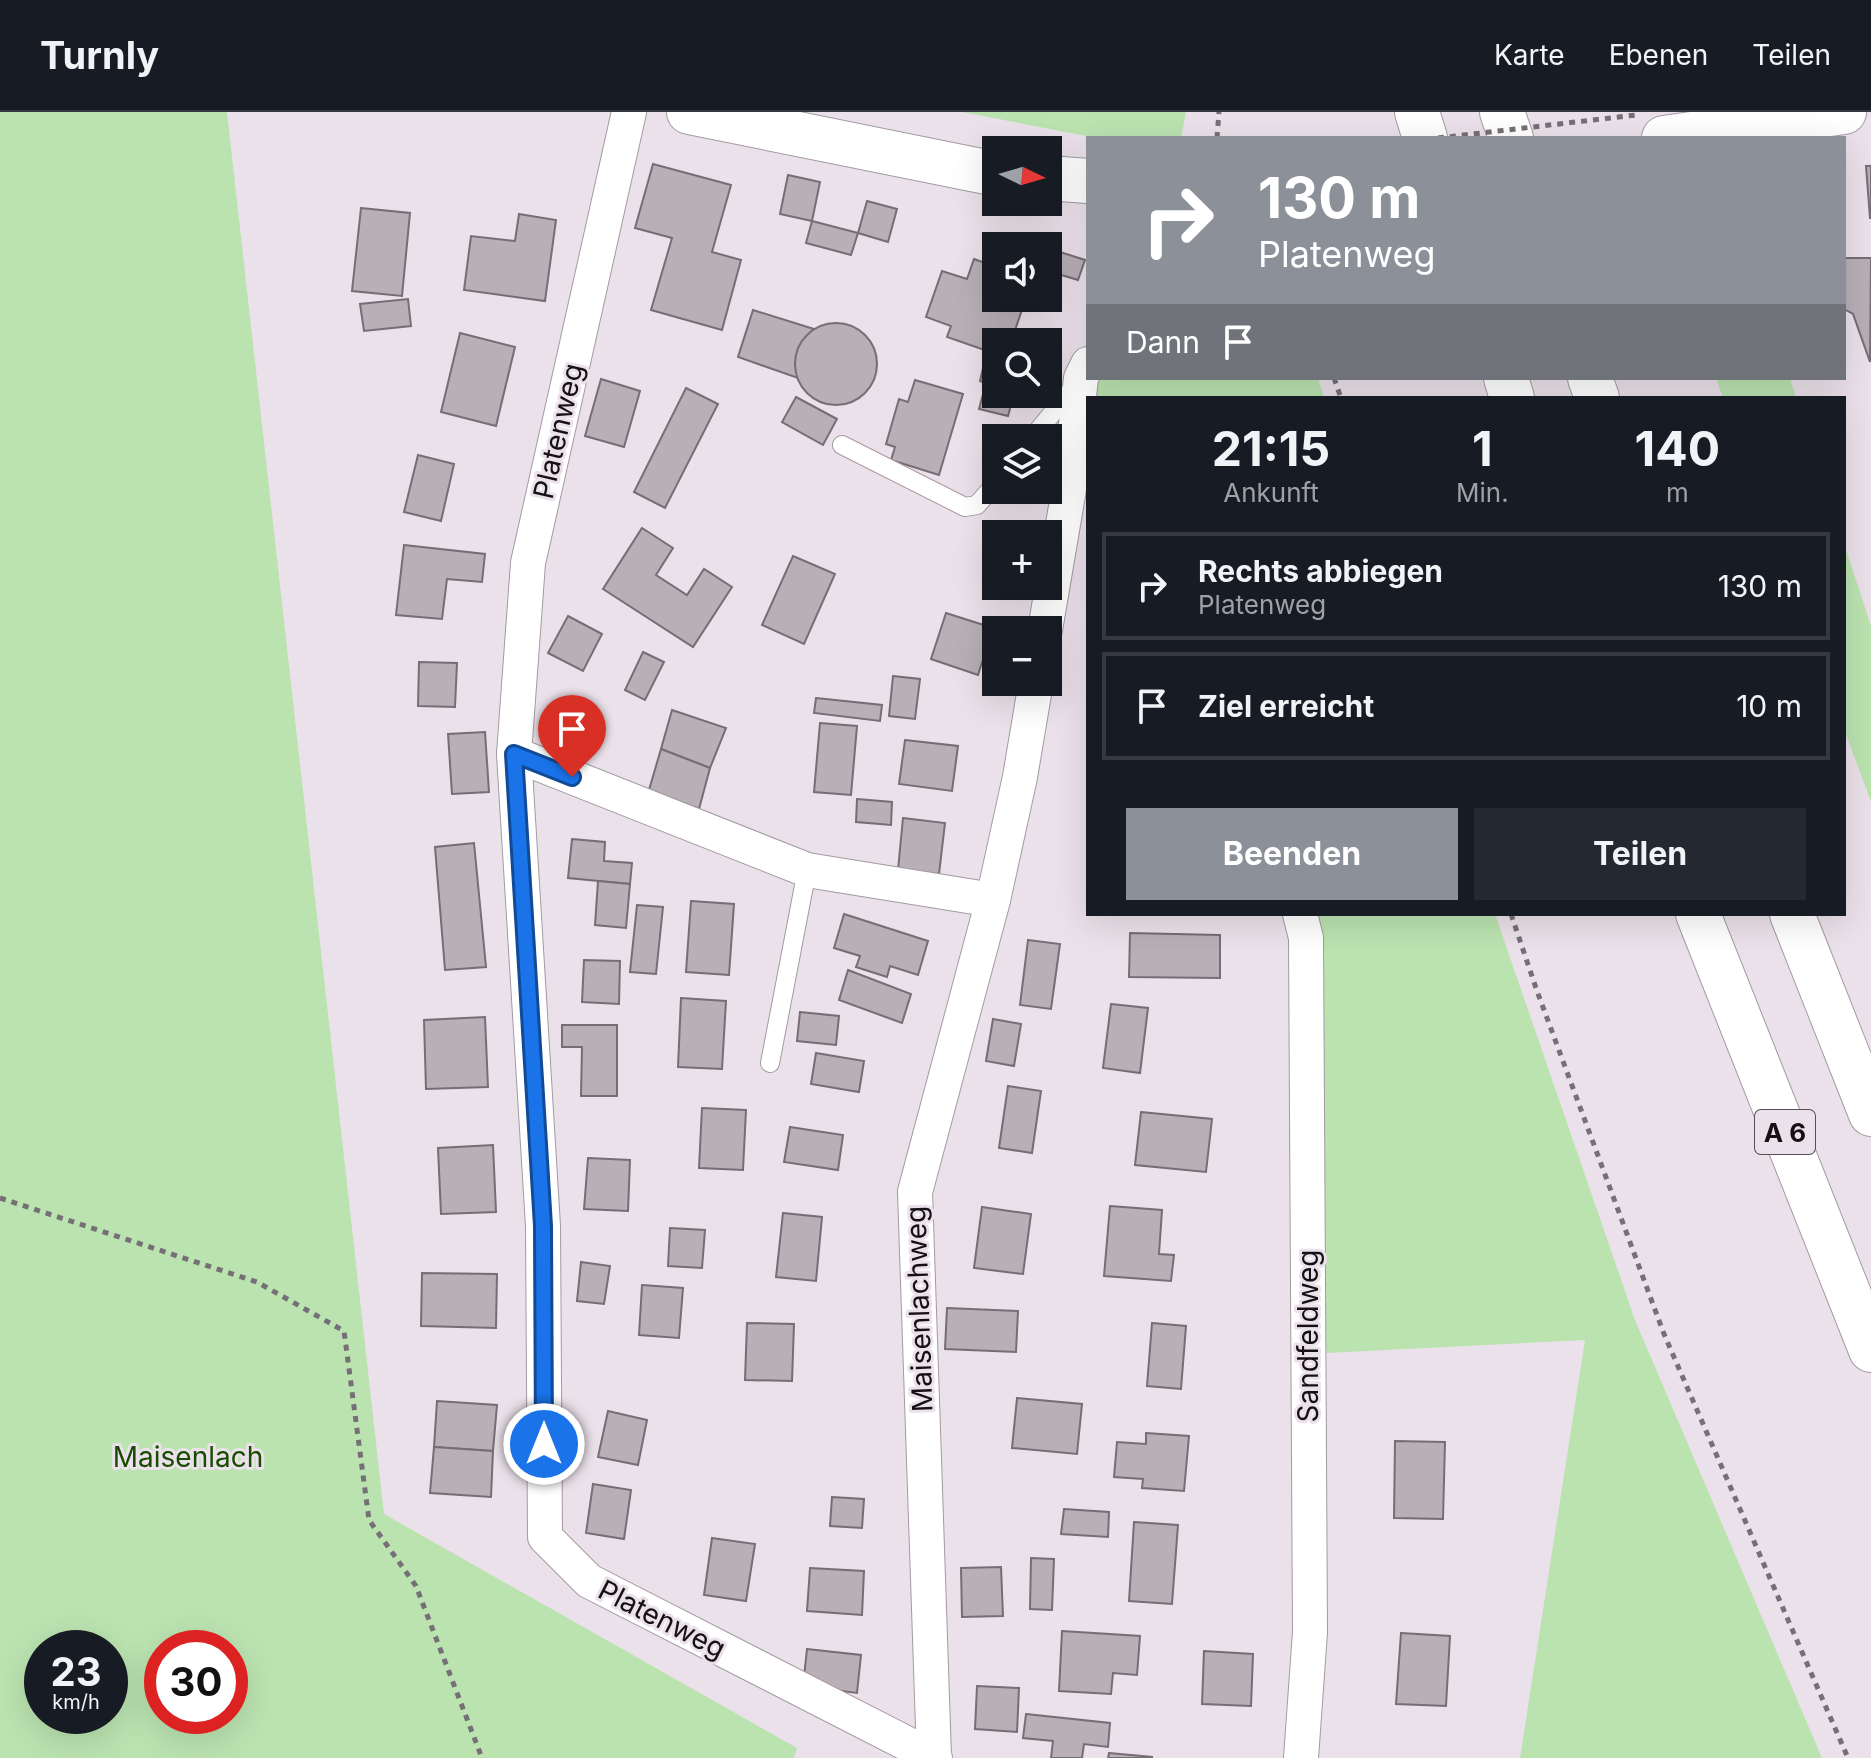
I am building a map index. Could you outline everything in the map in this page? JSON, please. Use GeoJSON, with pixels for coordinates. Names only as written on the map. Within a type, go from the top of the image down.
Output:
{"type":"FeatureCollection","features":[{"type":"Feature","properties":{"kind":"main road"},"geometry":{"type":"LineString","coordinates":[[689,112],[982,171]]}},
{"type":"Feature","properties":{"kind":"main road"},"geometry":{"type":"LineString","coordinates":[[1417,112],[1424,136]]}},
{"type":"Feature","properties":{"kind":"main road"},"geometry":{"type":"LineString","coordinates":[[1502,112],[1510,136]]}},
{"type":"Feature","properties":{"kind":"main road"},"geometry":{"type":"LineString","coordinates":[[1650,126],[1844,112]]}},
{"type":"Feature","properties":{"kind":"main road"},"geometry":{"type":"LineString","coordinates":[[1062,179],[1086,181]]}},
{"type":"Feature","properties":{"kind":"main road","name":"A 6"},"geometry":{"type":"LineString","coordinates":[[1699,916],[1871,1350]]}},
{"type":"Feature","properties":{"kind":"main road"},"geometry":{"type":"LineString","coordinates":[[1793,916],[1871,1114]]}},
{"type":"Feature","properties":{"kind":"street","name":"Platenweg"},"geometry":{"type":"LineString","coordinates":[[629,112],[528,563],[514,754],[543,1226],[545,1537],[589,1581],[934,1758]]}},
{"type":"Feature","properties":{"kind":"street"},"geometry":{"type":"LineString","coordinates":[[1049,616],[1078,501],[1085,371]]}},
{"type":"Feature","properties":{"kind":"street","name":"Maisenlachweg"},"geometry":{"type":"LineString","coordinates":[[934,1758],[915,1192],[993,900],[1020,777],[1034,696]]}},
{"type":"Feature","properties":{"kind":"street"},"geometry":{"type":"LineString","coordinates":[[514,754],[807,870],[993,900]]}},
{"type":"Feature","properties":{"kind":"street","name":"Sandfeldweg"},"geometry":{"type":"LineString","coordinates":[[1300,916],[1306,938],[1310,1632],[1301,1758]]}},
{"type":"Feature","properties":{"kind":"lane"},"geometry":{"type":"LineString","coordinates":[[1043,424],[1085,371]]}},
{"type":"Feature","properties":{"kind":"lane"},"geometry":{"type":"LineString","coordinates":[[842,445],[965,507],[977,505],[982,499]]}},
{"type":"Feature","properties":{"kind":"lane"},"geometry":{"type":"LineString","coordinates":[[770,1063],[807,870]]}},
{"type":"Feature","properties":{"kind":"path"},"geometry":{"type":"LineString","coordinates":[[1217,136],[1219,112]]}},
{"type":"Feature","properties":{"kind":"path"},"geometry":{"type":"LineString","coordinates":[[1473,136],[1650,126]]}},
{"type":"Feature","properties":{"kind":"path"},"geometry":{"type":"LineString","coordinates":[[1512,916],[1664,1334],[1848,1758]]}},
{"type":"Feature","properties":{"kind":"path"},"geometry":{"type":"LineString","coordinates":[[0,1198],[257,1282],[344,1331],[369,1520],[416,1586],[482,1758]]}},
{"type":"Feature","properties":{"kind":"green space","name":"Maisenlach"},"geometry":{"type":"Polygon","coordinates":[[[0,112],[227,112],[384,1514],[797,1748],[794,1758],[0,1758],[0,112]]]}},
{"type":"Feature","properties":{"kind":"green space"},"geometry":{"type":"Polygon","coordinates":[[[962,112],[1186,112],[1181,136],[1087,136],[962,112]]]}},
{"type":"Feature","properties":{"kind":"green space"},"geometry":{"type":"Polygon","coordinates":[[[1096,380],[1319,380],[1323,396],[1093,396],[1096,380]]]}},
{"type":"Feature","properties":{"kind":"green space"},"geometry":{"type":"Polygon","coordinates":[[[1717,380],[1791,380],[1795,396],[1722,396],[1717,380]]]}},
{"type":"Feature","properties":{"kind":"green space"},"geometry":{"type":"Polygon","coordinates":[[[1846,550],[1871,626],[1871,802],[1846,734],[1846,550]]]}},
{"type":"Feature","properties":{"kind":"green space"},"geometry":{"type":"Polygon","coordinates":[[[1310,916],[1496,916],[1635,1320],[1822,1758],[1520,1758],[1585,1340],[1326,1353],[1310,916]]]}},
{"type":"Feature","properties":{"kind":"building"},"geometry":{"type":"Polygon","coordinates":[[[653,164],[731,185],[712,252],[741,260],[722,330],[651,310],[672,238],[635,228],[653,164]]]}},
{"type":"Feature","properties":{"kind":"building"},"geometry":{"type":"Polygon","coordinates":[[[1866,166],[1871,166],[1871,218],[1870,218],[1866,166]]]}},
{"type":"Feature","properties":{"kind":"building"},"geometry":{"type":"Polygon","coordinates":[[[788,175],[820,182],[812,221],[780,214],[788,175]]]}},
{"type":"Feature","properties":{"kind":"building"},"geometry":{"type":"Polygon","coordinates":[[[867,201],[897,209],[888,242],[858,233],[867,201]]]}},
{"type":"Feature","properties":{"kind":"building"},"geometry":{"type":"Polygon","coordinates":[[[361,208],[410,213],[402,296],[352,291],[361,208]]]}},
{"type":"Feature","properties":{"kind":"building"},"geometry":{"type":"Polygon","coordinates":[[[519,214],[556,220],[545,301],[464,290],[471,236],[515,241],[519,214]]]}},
{"type":"Feature","properties":{"kind":"building"},"geometry":{"type":"Polygon","coordinates":[[[812,221],[858,233],[851,255],[806,243],[812,221]]]}},
{"type":"Feature","properties":{"kind":"building"},"geometry":{"type":"Polygon","coordinates":[[[1062,253],[1085,260],[1078,280],[1062,275],[1062,253]]]}},
{"type":"Feature","properties":{"kind":"building"},"geometry":{"type":"Polygon","coordinates":[[[1846,258],[1871,258],[1870,362],[1853,314],[1846,310],[1846,258]]]}},
{"type":"Feature","properties":{"kind":"building"},"geometry":{"type":"Polygon","coordinates":[[[974,259],[982,262],[982,312],[1021,312],[1016,328],[982,328],[982,349],[947,337],[951,326],[926,317],[942,271],[967,279],[974,259]]]}},
{"type":"Feature","properties":{"kind":"building"},"geometry":{"type":"Polygon","coordinates":[[[408,299],[411,326],[364,331],[360,304],[408,299]]]}},
{"type":"Feature","properties":{"kind":"building"},"geometry":{"type":"Polygon","coordinates":[[[753,310],[814,329],[798,351],[795,364],[798,378],[738,357],[753,310]]]}},
{"type":"Feature","properties":{"kind":"building"},"geometry":{"type":"Polygon","coordinates":[[[836,323],[852,326],[865,335],[874,348],[877,364],[874,380],[865,393],[852,402],[836,405],[820,402],[807,393],[798,380],[795,364],[798,348],[807,335],[820,326],[836,323]]]}},
{"type":"Feature","properties":{"kind":"building"},"geometry":{"type":"Polygon","coordinates":[[[460,333],[515,347],[496,426],[441,412],[460,333]]]}},
{"type":"Feature","properties":{"kind":"building"},"geometry":{"type":"Polygon","coordinates":[[[601,379],[640,391],[624,447],[585,436],[601,379]]]}},
{"type":"Feature","properties":{"kind":"building"},"geometry":{"type":"Polygon","coordinates":[[[915,380],[963,394],[939,475],[891,460],[895,447],[886,444],[899,399],[908,402],[915,380]]]}},
{"type":"Feature","properties":{"kind":"building"},"geometry":{"type":"Polygon","coordinates":[[[686,388],[718,404],[665,508],[634,492],[686,388]]]}},
{"type":"Feature","properties":{"kind":"building"},"geometry":{"type":"Polygon","coordinates":[[[796,397],[837,419],[823,445],[782,422],[796,397]]]}},
{"type":"Feature","properties":{"kind":"building"},"geometry":{"type":"Polygon","coordinates":[[[982,398],[982,408],[1010,408],[1008,416],[979,409],[982,398]]]}},
{"type":"Feature","properties":{"kind":"building"},"geometry":{"type":"Polygon","coordinates":[[[418,455],[454,464],[441,521],[404,512],[418,455]]]}},
{"type":"Feature","properties":{"kind":"building"},"geometry":{"type":"Polygon","coordinates":[[[642,528],[673,548],[656,575],[687,595],[704,569],[732,587],[693,647],[603,589],[642,528]]]}},
{"type":"Feature","properties":{"kind":"building"},"geometry":{"type":"Polygon","coordinates":[[[404,545],[485,554],[482,582],[447,579],[442,619],[396,615],[404,545]]]}},
{"type":"Feature","properties":{"kind":"building"},"geometry":{"type":"Polygon","coordinates":[[[793,556],[835,574],[804,644],[762,625],[793,556]]]}},
{"type":"Feature","properties":{"kind":"building"},"geometry":{"type":"Polygon","coordinates":[[[946,613],[982,624],[982,662],[978,675],[931,659],[946,613]]]}},
{"type":"Feature","properties":{"kind":"building"},"geometry":{"type":"Polygon","coordinates":[[[568,616],[602,634],[583,671],[548,653],[568,616]]]}},
{"type":"Feature","properties":{"kind":"building"},"geometry":{"type":"Polygon","coordinates":[[[643,652],[664,662],[645,700],[625,690],[643,652]]]}},
{"type":"Feature","properties":{"kind":"building"},"geometry":{"type":"Polygon","coordinates":[[[419,662],[457,663],[455,707],[418,706],[419,662]]]}},
{"type":"Feature","properties":{"kind":"building"},"geometry":{"type":"Polygon","coordinates":[[[893,676],[920,679],[915,719],[889,716],[893,676]]]}},
{"type":"Feature","properties":{"kind":"building"},"geometry":{"type":"Polygon","coordinates":[[[816,698],[882,705],[880,721],[814,713],[816,698]]]}},
{"type":"Feature","properties":{"kind":"building"},"geometry":{"type":"Polygon","coordinates":[[[672,710],[726,728],[710,768],[661,749],[672,710]]]}},
{"type":"Feature","properties":{"kind":"building"},"geometry":{"type":"Polygon","coordinates":[[[820,723],[857,726],[851,795],[814,792],[820,723]]]}},
{"type":"Feature","properties":{"kind":"building"},"geometry":{"type":"Polygon","coordinates":[[[485,732],[489,792],[452,794],[448,734],[485,732]]]}},
{"type":"Feature","properties":{"kind":"building"},"geometry":{"type":"Polygon","coordinates":[[[905,740],[958,746],[952,791],[899,784],[905,740]]]}},
{"type":"Feature","properties":{"kind":"building"},"geometry":{"type":"Polygon","coordinates":[[[661,749],[710,768],[699,809],[649,790],[661,749]]]}},
{"type":"Feature","properties":{"kind":"building"},"geometry":{"type":"Polygon","coordinates":[[[857,799],[892,802],[891,825],[856,822],[857,799]]]}},
{"type":"Feature","properties":{"kind":"building"},"geometry":{"type":"Polygon","coordinates":[[[903,818],[945,823],[939,874],[898,870],[903,818]]]}},
{"type":"Feature","properties":{"kind":"building"},"geometry":{"type":"Polygon","coordinates":[[[572,839],[605,842],[604,861],[632,863],[630,884],[568,878],[572,839]]]}},
{"type":"Feature","properties":{"kind":"building"},"geometry":{"type":"Polygon","coordinates":[[[474,843],[486,967],[445,970],[435,847],[474,843]]]}},
{"type":"Feature","properties":{"kind":"building"},"geometry":{"type":"Polygon","coordinates":[[[598,881],[630,884],[626,928],[595,925],[598,881]]]}},
{"type":"Feature","properties":{"kind":"building"},"geometry":{"type":"Polygon","coordinates":[[[691,901],[734,904],[729,975],[686,972],[691,901]]]}},
{"type":"Feature","properties":{"kind":"building"},"geometry":{"type":"Polygon","coordinates":[[[637,905],[663,907],[656,974],[630,972],[637,905]]]}},
{"type":"Feature","properties":{"kind":"building"},"geometry":{"type":"Polygon","coordinates":[[[844,914],[928,941],[918,975],[890,966],[887,977],[856,967],[860,956],[834,948],[844,914]]]}},
{"type":"Feature","properties":{"kind":"building"},"geometry":{"type":"Polygon","coordinates":[[[1130,933],[1220,935],[1220,978],[1129,977],[1130,933]]]}},
{"type":"Feature","properties":{"kind":"building"},"geometry":{"type":"Polygon","coordinates":[[[1028,940],[1060,944],[1051,1009],[1020,1005],[1028,940]]]}},
{"type":"Feature","properties":{"kind":"building"},"geometry":{"type":"Polygon","coordinates":[[[584,960],[620,961],[619,1004],[582,1002],[584,960]]]}},
{"type":"Feature","properties":{"kind":"building"},"geometry":{"type":"Polygon","coordinates":[[[848,970],[911,994],[902,1023],[839,1000],[848,970]]]}},
{"type":"Feature","properties":{"kind":"building"},"geometry":{"type":"Polygon","coordinates":[[[681,998],[726,1001],[722,1069],[678,1067],[681,998]]]}},
{"type":"Feature","properties":{"kind":"building"},"geometry":{"type":"Polygon","coordinates":[[[1111,1004],[1148,1008],[1140,1073],[1103,1068],[1111,1004]]]}},
{"type":"Feature","properties":{"kind":"building"},"geometry":{"type":"Polygon","coordinates":[[[800,1012],[839,1016],[836,1045],[797,1041],[800,1012]]]}},
{"type":"Feature","properties":{"kind":"building"},"geometry":{"type":"Polygon","coordinates":[[[485,1017],[488,1087],[426,1089],[424,1020],[485,1017]]]}},
{"type":"Feature","properties":{"kind":"building"},"geometry":{"type":"Polygon","coordinates":[[[993,1019],[1021,1024],[1014,1066],[986,1061],[993,1019]]]}},
{"type":"Feature","properties":{"kind":"building"},"geometry":{"type":"Polygon","coordinates":[[[562,1025],[617,1025],[617,1096],[581,1096],[582,1047],[562,1047],[562,1025]]]}},
{"type":"Feature","properties":{"kind":"building"},"geometry":{"type":"Polygon","coordinates":[[[816,1053],[864,1061],[859,1092],[811,1084],[816,1053]]]}},
{"type":"Feature","properties":{"kind":"building"},"geometry":{"type":"Polygon","coordinates":[[[1008,1086],[1041,1091],[1032,1153],[999,1148],[1008,1086]]]}},
{"type":"Feature","properties":{"kind":"building"},"geometry":{"type":"Polygon","coordinates":[[[702,1108],[746,1110],[743,1170],[699,1168],[702,1108]]]}},
{"type":"Feature","properties":{"kind":"building"},"geometry":{"type":"Polygon","coordinates":[[[1141,1112],[1212,1119],[1206,1172],[1135,1165],[1141,1112]]]}},
{"type":"Feature","properties":{"kind":"building"},"geometry":{"type":"Polygon","coordinates":[[[790,1127],[843,1135],[838,1170],[784,1162],[790,1127]]]}},
{"type":"Feature","properties":{"kind":"building"},"geometry":{"type":"Polygon","coordinates":[[[493,1145],[496,1212],[441,1214],[438,1148],[493,1145]]]}},
{"type":"Feature","properties":{"kind":"building"},"geometry":{"type":"Polygon","coordinates":[[[588,1158],[630,1160],[628,1211],[584,1209],[588,1158]]]}},
{"type":"Feature","properties":{"kind":"building"},"geometry":{"type":"Polygon","coordinates":[[[1110,1206],[1162,1210],[1159,1254],[1174,1255],[1171,1281],[1104,1276],[1110,1206]]]}},
{"type":"Feature","properties":{"kind":"building"},"geometry":{"type":"Polygon","coordinates":[[[982,1207],[1031,1214],[1023,1274],[974,1268],[982,1207]]]}},
{"type":"Feature","properties":{"kind":"building"},"geometry":{"type":"Polygon","coordinates":[[[783,1213],[822,1217],[816,1281],[776,1277],[783,1213]]]}},
{"type":"Feature","properties":{"kind":"building"},"geometry":{"type":"Polygon","coordinates":[[[670,1228],[705,1230],[702,1268],[668,1266],[670,1228]]]}},
{"type":"Feature","properties":{"kind":"building"},"geometry":{"type":"Polygon","coordinates":[[[581,1262],[610,1266],[604,1304],[577,1301],[581,1262]]]}},
{"type":"Feature","properties":{"kind":"building"},"geometry":{"type":"Polygon","coordinates":[[[422,1273],[497,1274],[496,1328],[421,1326],[422,1273]]]}},
{"type":"Feature","properties":{"kind":"building"},"geometry":{"type":"Polygon","coordinates":[[[642,1285],[683,1288],[679,1338],[639,1335],[642,1285]]]}},
{"type":"Feature","properties":{"kind":"building"},"geometry":{"type":"Polygon","coordinates":[[[947,1308],[1018,1311],[1016,1352],[945,1349],[947,1308]]]}},
{"type":"Feature","properties":{"kind":"building"},"geometry":{"type":"Polygon","coordinates":[[[747,1323],[794,1324],[792,1381],[745,1380],[747,1323]]]}},
{"type":"Feature","properties":{"kind":"building"},"geometry":{"type":"Polygon","coordinates":[[[1152,1323],[1186,1326],[1181,1389],[1147,1386],[1152,1323]]]}},
{"type":"Feature","properties":{"kind":"building"},"geometry":{"type":"Polygon","coordinates":[[[1017,1398],[1082,1404],[1077,1454],[1012,1448],[1017,1398]]]}},
{"type":"Feature","properties":{"kind":"building"},"geometry":{"type":"Polygon","coordinates":[[[437,1401],[497,1405],[493,1451],[434,1447],[437,1401]]]}},
{"type":"Feature","properties":{"kind":"building"},"geometry":{"type":"Polygon","coordinates":[[[608,1411],[647,1420],[638,1465],[598,1457],[608,1411]]]}},
{"type":"Feature","properties":{"kind":"building"},"geometry":{"type":"Polygon","coordinates":[[[1146,1433],[1189,1436],[1184,1491],[1142,1488],[1143,1479],[1114,1477],[1117,1442],[1146,1444],[1146,1433]]]}},
{"type":"Feature","properties":{"kind":"building"},"geometry":{"type":"Polygon","coordinates":[[[1395,1441],[1445,1442],[1443,1519],[1394,1518],[1395,1441]]]}},
{"type":"Feature","properties":{"kind":"building"},"geometry":{"type":"Polygon","coordinates":[[[434,1447],[493,1451],[491,1497],[430,1493],[434,1447]]]}},
{"type":"Feature","properties":{"kind":"building"},"geometry":{"type":"Polygon","coordinates":[[[593,1484],[631,1490],[624,1539],[586,1533],[593,1484]]]}},
{"type":"Feature","properties":{"kind":"building"},"geometry":{"type":"Polygon","coordinates":[[[832,1497],[864,1499],[862,1528],[830,1526],[832,1497]]]}},
{"type":"Feature","properties":{"kind":"building"},"geometry":{"type":"Polygon","coordinates":[[[1064,1509],[1109,1512],[1108,1537],[1061,1534],[1064,1509]]]}},
{"type":"Feature","properties":{"kind":"building"},"geometry":{"type":"Polygon","coordinates":[[[1134,1522],[1178,1525],[1172,1604],[1129,1601],[1134,1522]]]}},
{"type":"Feature","properties":{"kind":"building"},"geometry":{"type":"Polygon","coordinates":[[[712,1538],[755,1544],[746,1601],[704,1595],[712,1538]]]}},
{"type":"Feature","properties":{"kind":"building"},"geometry":{"type":"Polygon","coordinates":[[[1031,1558],[1054,1559],[1052,1610],[1030,1609],[1031,1558]]]}},
{"type":"Feature","properties":{"kind":"building"},"geometry":{"type":"Polygon","coordinates":[[[1001,1567],[1003,1616],[962,1617],[961,1568],[1001,1567]]]}},
{"type":"Feature","properties":{"kind":"building"},"geometry":{"type":"Polygon","coordinates":[[[810,1568],[864,1571],[862,1615],[807,1611],[810,1568]]]}},
{"type":"Feature","properties":{"kind":"building"},"geometry":{"type":"Polygon","coordinates":[[[1062,1631],[1140,1636],[1137,1675],[1113,1673],[1111,1694],[1059,1691],[1062,1631]]]}},
{"type":"Feature","properties":{"kind":"building"},"geometry":{"type":"Polygon","coordinates":[[[1401,1633],[1450,1636],[1446,1706],[1396,1704],[1401,1633]]]}},
{"type":"Feature","properties":{"kind":"building"},"geometry":{"type":"Polygon","coordinates":[[[807,1649],[861,1655],[857,1693],[803,1686],[807,1649]]]}},
{"type":"Feature","properties":{"kind":"building"},"geometry":{"type":"Polygon","coordinates":[[[1204,1651],[1253,1654],[1251,1706],[1202,1704],[1204,1651]]]}},
{"type":"Feature","properties":{"kind":"building"},"geometry":{"type":"Polygon","coordinates":[[[977,1686],[1019,1688],[1017,1732],[975,1729],[977,1686]]]}},
{"type":"Feature","properties":{"kind":"building"},"geometry":{"type":"Polygon","coordinates":[[[1026,1714],[1110,1723],[1108,1747],[1084,1744],[1082,1758],[1051,1758],[1053,1741],[1023,1738],[1026,1714]]]}},
{"type":"Feature","properties":{"kind":"building"},"geometry":{"type":"Polygon","coordinates":[[[1109,1753],[1152,1757],[1152,1758],[1108,1758],[1109,1753]]]}},
{"type":"Feature","properties":{"kind":"route"},"geometry":{"type":"LineString","coordinates":[[544,1444],[543,1226],[514,754],[572,777]]}}]}
